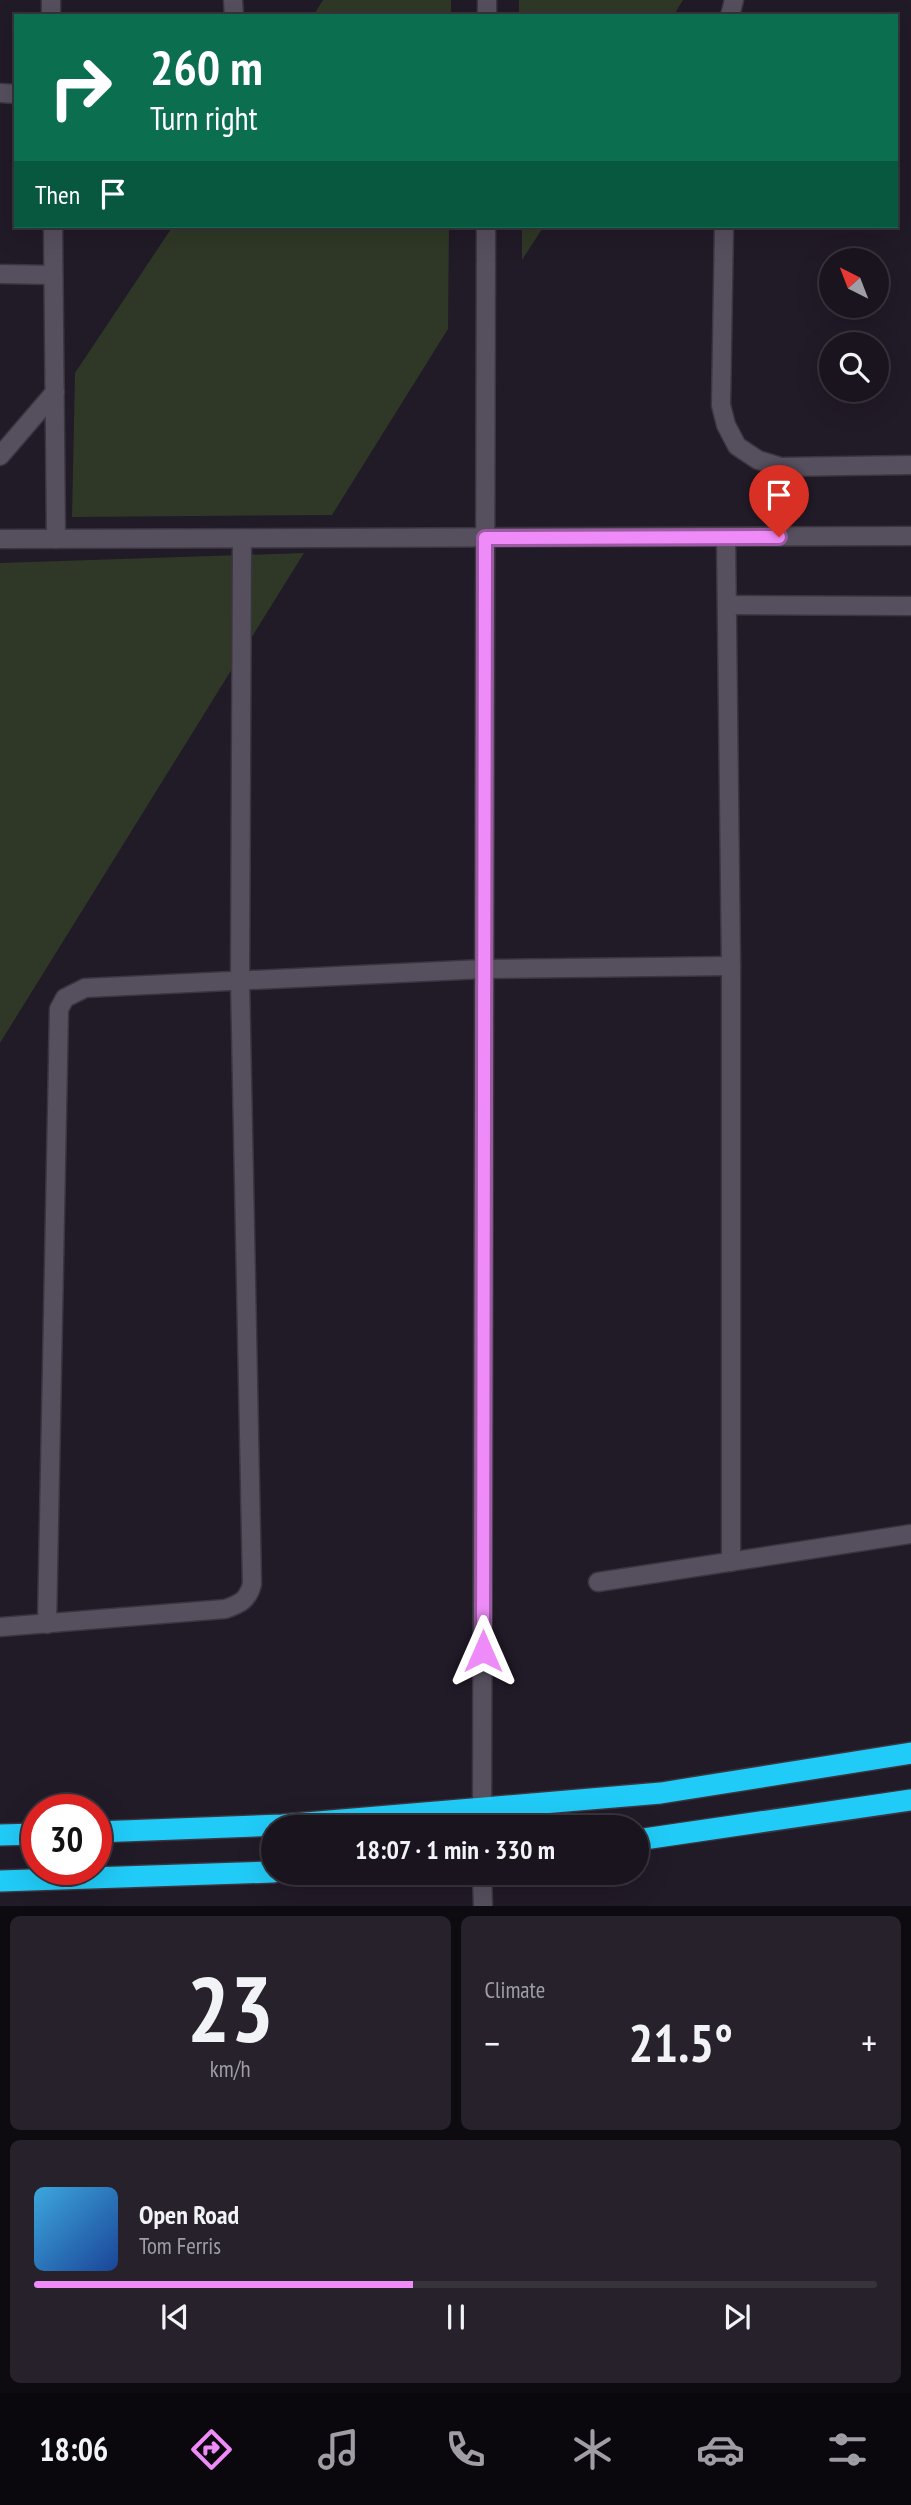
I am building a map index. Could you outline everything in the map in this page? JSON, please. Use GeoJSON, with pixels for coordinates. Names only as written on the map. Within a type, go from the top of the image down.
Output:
{"type":"FeatureCollection","features":[{"type":"Feature","properties":{"kind":"highway"},"geometry":{"type":"LineString","coordinates":[[503,1815],[911,1753]]}},
{"type":"Feature","properties":{"kind":"highway"},"geometry":{"type":"LineString","coordinates":[[649,1838],[911,1800]]}},
{"type":"Feature","properties":{"kind":"highway"},"geometry":{"type":"LineString","coordinates":[[112,1831],[261,1826]]}},
{"type":"Feature","properties":{"kind":"highway"},"geometry":{"type":"LineString","coordinates":[[0,1835],[21,1834]]}},
{"type":"Feature","properties":{"kind":"highway"},"geometry":{"type":"LineString","coordinates":[[0,1881],[261,1872]]}},
{"type":"Feature","properties":{"kind":"street"},"geometry":{"type":"LineString","coordinates":[[53,228],[56,539]]}},
{"type":"Feature","properties":{"kind":"street"},"geometry":{"type":"LineString","coordinates":[[482,1815],[486,228]]}},
{"type":"Feature","properties":{"kind":"street"},"geometry":{"type":"LineString","coordinates":[[724,228],[720,405],[726,425],[737,446],[758,460],[781,467],[911,464]]}},
{"type":"Feature","properties":{"kind":"street"},"geometry":{"type":"LineString","coordinates":[[0,274],[53,275]]}},
{"type":"Feature","properties":{"kind":"street"},"geometry":{"type":"LineString","coordinates":[[0,456],[55,393]]}},
{"type":"Feature","properties":{"kind":"street"},"geometry":{"type":"LineString","coordinates":[[0,539],[911,536]]}},
{"type":"Feature","properties":{"kind":"street"},"geometry":{"type":"LineString","coordinates":[[726,537],[731,966],[731,1562]]}},
{"type":"Feature","properties":{"kind":"street"},"geometry":{"type":"LineString","coordinates":[[0,1627],[225,1609],[240,1604],[249,1595],[251,1556],[240,981],[242,538]]}},
{"type":"Feature","properties":{"kind":"street"},"geometry":{"type":"LineString","coordinates":[[727,605],[911,606]]}},
{"type":"Feature","properties":{"kind":"street"},"geometry":{"type":"LineString","coordinates":[[47,1624],[59,1009],[65,998],[85,988],[484,969],[731,966]]}},
{"type":"Feature","properties":{"kind":"street"},"geometry":{"type":"LineString","coordinates":[[598,1582],[911,1534]]}},
{"type":"Feature","properties":{"kind":"street"},"geometry":{"type":"LineString","coordinates":[[482,1885],[483,1906]]}},
{"type":"Feature","properties":{"kind":"green space"},"geometry":{"type":"Polygon","coordinates":[[[323,0],[451,0],[451,14],[314,14],[323,0]]]}},
{"type":"Feature","properties":{"kind":"green space"},"geometry":{"type":"Polygon","coordinates":[[[519,0],[683,0],[674,14],[519,14],[519,0]]]}},
{"type":"Feature","properties":{"kind":"green space"},"geometry":{"type":"Polygon","coordinates":[[[172,228],[449,228],[448,329],[332,515],[72,517],[75,373],[172,228]]]}},
{"type":"Feature","properties":{"kind":"green space"},"geometry":{"type":"Polygon","coordinates":[[[522,228],[543,228],[522,260],[522,228]]]}},
{"type":"Feature","properties":{"kind":"green space"},"geometry":{"type":"Polygon","coordinates":[[[304,553],[0,1043],[0,563],[304,553]]]}},
{"type":"Feature","properties":{"kind":"route"},"geometry":{"type":"LineString","coordinates":[[483,1651],[485,538],[779,537]]}}]}
